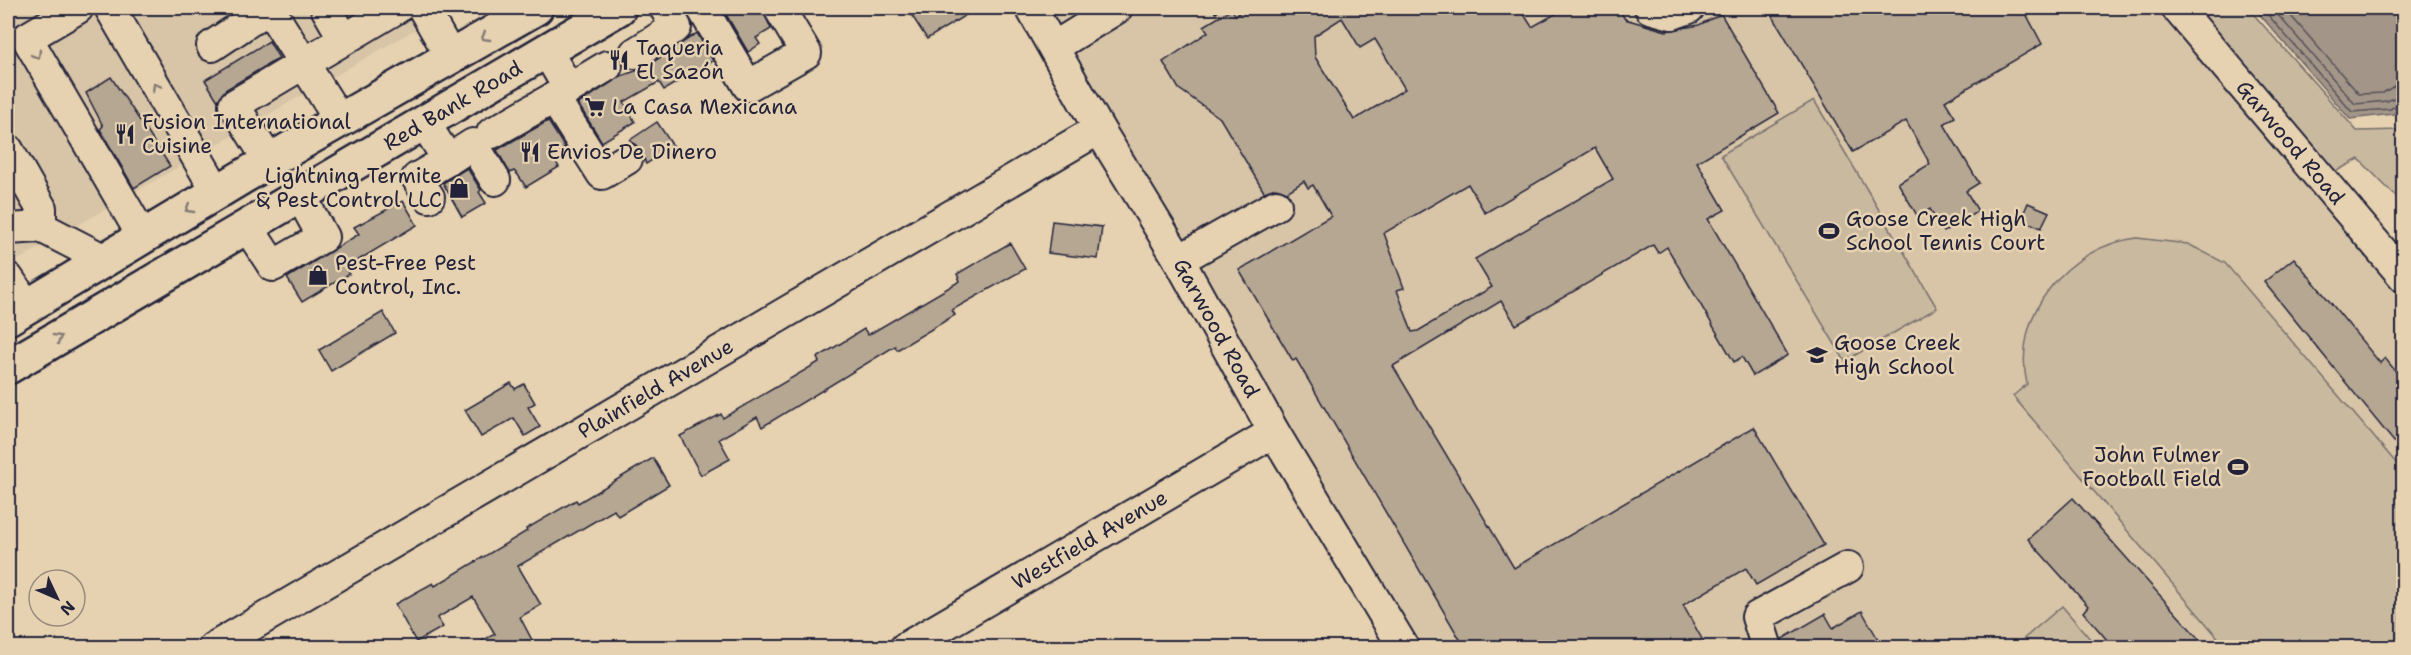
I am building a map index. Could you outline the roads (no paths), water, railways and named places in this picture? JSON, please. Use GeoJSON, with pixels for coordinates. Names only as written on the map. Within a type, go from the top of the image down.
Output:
{"type":"FeatureCollection","features":[{"type":"Feature","properties":{"kind":"main road","name":"Red Bank Road"},"geometry":{"type":"LineString","coordinates":[[17,312],[269,161],[536,8]]}},
{"type":"Feature","properties":{"kind":"main road","name":"Red Bank Road"},"geometry":{"type":"LineString","coordinates":[[8,367],[619,8]]}},
{"type":"Feature","properties":{"kind":"street"},"geometry":{"type":"LineString","coordinates":[[78,8],[27,38],[143,237]]}},
{"type":"Feature","properties":{"kind":"street"},"geometry":{"type":"LineString","coordinates":[[110,8],[217,192]]}},
{"type":"Feature","properties":{"kind":"street"},"geometry":{"type":"LineString","coordinates":[[212,46],[268,8],[340,121]]}},
{"type":"Feature","properties":{"kind":"street"},"geometry":{"type":"LineString","coordinates":[[326,8],[344,39]]}},
{"type":"Feature","properties":{"kind":"street"},"geometry":{"type":"LineString","coordinates":[[269,161],[234,105],[397,8]]}},
{"type":"Feature","properties":{"kind":"street"},"geometry":{"type":"LineString","coordinates":[[423,8],[451,57]]}},
{"type":"Feature","properties":{"kind":"street"},"geometry":{"type":"LineString","coordinates":[[635,53],[683,16],[748,86],[806,53],[779,8]]}},
{"type":"Feature","properties":{"kind":"street"},"geometry":{"type":"LineString","coordinates":[[1054,47],[1117,8]]}},
{"type":"Feature","properties":{"kind":"street"},"geometry":{"type":"LineString","coordinates":[[1650,8],[1672,14],[1689,8]]}},
{"type":"Feature","properties":{"kind":"street","name":"Garwood Road"},"geometry":{"type":"LineString","coordinates":[[2178,8],[2403,278]]}},
{"type":"Feature","properties":{"kind":"street","name":"Garwood Road"},"geometry":{"type":"LineString","coordinates":[[1042,11],[1054,47],[1099,129],[1179,260],[1274,432],[1404,648]]}},
{"type":"Feature","properties":{"kind":"street"},"geometry":{"type":"LineString","coordinates":[[546,50],[562,93],[602,174],[627,159]]}},
{"type":"Feature","properties":{"kind":"street"},"geometry":{"type":"LineString","coordinates":[[492,133],[607,66]]}},
{"type":"Feature","properties":{"kind":"street"},"geometry":{"type":"LineString","coordinates":[[424,122],[447,160]]}},
{"type":"Feature","properties":{"kind":"street","name":"Plainfield Avenue"},"geometry":{"type":"LineString","coordinates":[[213,648],[1099,129]]}},
{"type":"Feature","properties":{"kind":"street"},"geometry":{"type":"LineString","coordinates":[[429,197],[417,178],[473,144],[495,180]]}},
{"type":"Feature","properties":{"kind":"street"},"geometry":{"type":"LineString","coordinates":[[8,150],[16,184],[41,208],[41,227]]}},
{"type":"Feature","properties":{"kind":"street"},"geometry":{"type":"LineString","coordinates":[[247,226],[273,267],[323,237],[300,195]]}},
{"type":"Feature","properties":{"kind":"street"},"geometry":{"type":"LineString","coordinates":[[1179,260],[1276,205]]}},
{"type":"Feature","properties":{"kind":"street"},"geometry":{"type":"LineString","coordinates":[[8,229],[41,227],[105,260]]}},
{"type":"Feature","properties":{"kind":"street"},"geometry":{"type":"LineString","coordinates":[[8,278],[17,312]]}},
{"type":"Feature","properties":{"kind":"street","name":"Westfield Avenue"},"geometry":{"type":"LineString","coordinates":[[905,648],[1274,432]]}},
{"type":"Feature","properties":{"kind":"street"},"geometry":{"type":"LineString","coordinates":[[1767,648],[1757,617],[1848,567]]}},
{"type":"Feature","properties":{"kind":"water"},"geometry":{"type":"Polygon","coordinates":[[[2254,8],[2403,8],[2403,106],[2393,114],[2350,119],[2254,8]]]}},
{"type":"Feature","properties":{"kind":"place","name":"Taqueria El Sazón"},"geometry":{"type":"Point","coordinates":[619,60]}},
{"type":"Feature","properties":{"kind":"place","name":"La Casa Mexicana"},"geometry":{"type":"Point","coordinates":[595,107]}},
{"type":"Feature","properties":{"kind":"place","name":"Fusion International Cuisine"},"geometry":{"type":"Point","coordinates":[125,134]}},
{"type":"Feature","properties":{"kind":"place","name":"Envios De Dinero"},"geometry":{"type":"Point","coordinates":[530,152]}},
{"type":"Feature","properties":{"kind":"place","name":"Lightning Termite & Pest Control LLC"},"geometry":{"type":"Point","coordinates":[459,188]}},
{"type":"Feature","properties":{"kind":"place","name":"Goose Creek High School Tennis Court"},"geometry":{"type":"Point","coordinates":[1829,231]}},
{"type":"Feature","properties":{"kind":"place","name":"Pest-Free Pest Control, Inc."},"geometry":{"type":"Point","coordinates":[318,275]}},
{"type":"Feature","properties":{"kind":"place","name":"Goose Creek High School"},"geometry":{"type":"Point","coordinates":[1817,355]}},
{"type":"Feature","properties":{"kind":"place","name":"John Fulmer Football Field"},"geometry":{"type":"Point","coordinates":[2238,467]}}]}
